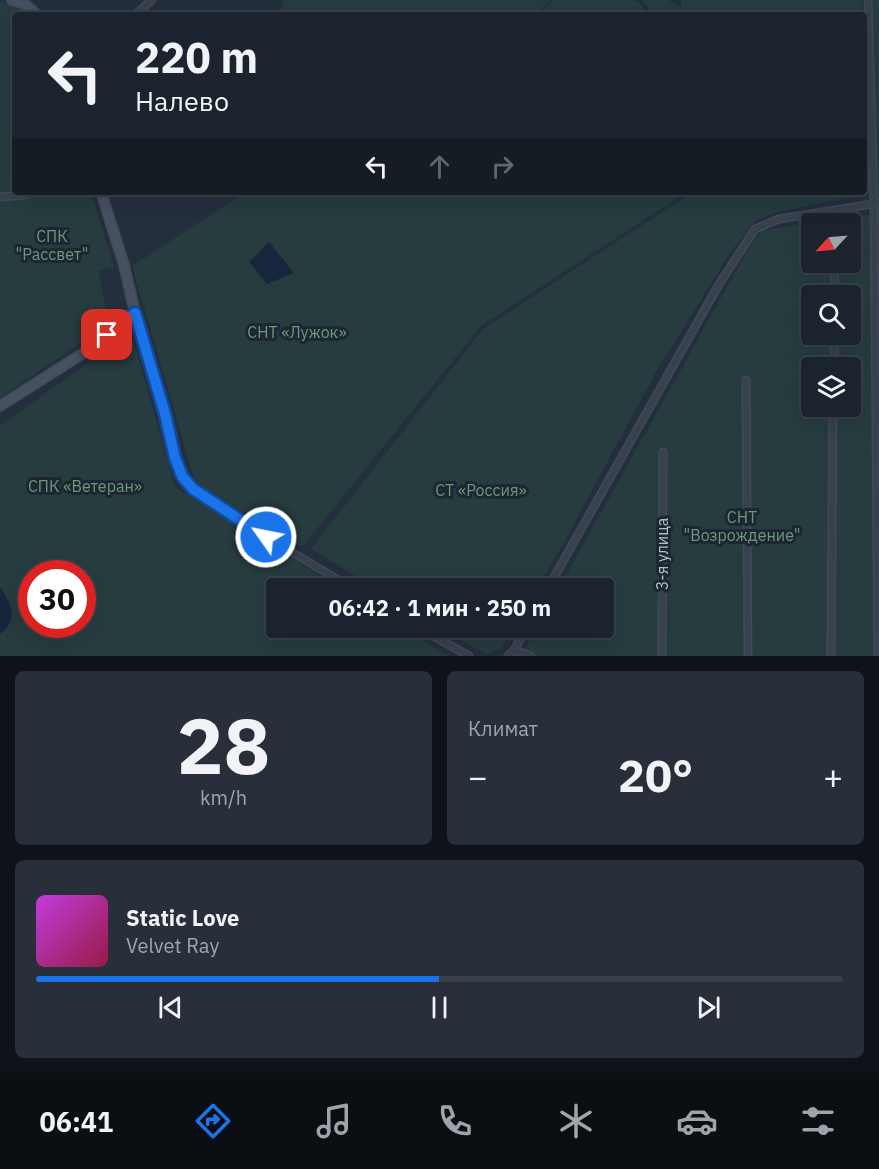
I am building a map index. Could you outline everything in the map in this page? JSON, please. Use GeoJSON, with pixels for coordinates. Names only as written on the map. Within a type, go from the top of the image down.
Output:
{"type":"FeatureCollection","features":[{"type":"Feature","properties":{"kind":"street"},"geometry":{"type":"LineString","coordinates":[[12,0],[25,4],[34,12]]}},
{"type":"Feature","properties":{"kind":"street"},"geometry":{"type":"LineString","coordinates":[[138,12],[152,0]]}},
{"type":"Feature","properties":{"kind":"street"},"geometry":{"type":"LineString","coordinates":[[868,0],[876,203],[878,656]]}},
{"type":"Feature","properties":{"kind":"street"},"geometry":{"type":"LineString","coordinates":[[0,197],[25,195]]}},
{"type":"Feature","properties":{"kind":"street"},"geometry":{"type":"LineString","coordinates":[[103,195],[165,414],[175,458],[182,476],[193,489],[256,531],[335,578]]}},
{"type":"Feature","properties":{"kind":"street"},"geometry":{"type":"LineString","coordinates":[[554,578],[718,286],[755,229],[779,219],[876,203]]}},
{"type":"Feature","properties":{"kind":"street"},"geometry":{"type":"LineString","coordinates":[[0,406],[93,346],[135,313]]}},
{"type":"Feature","properties":{"kind":"street"},"geometry":{"type":"LineString","coordinates":[[746,380],[748,656]]}},
{"type":"Feature","properties":{"kind":"street"},"geometry":{"type":"LineString","coordinates":[[831,656],[833,417]]}},
{"type":"Feature","properties":{"kind":"street","name":"3-я улица"},"geometry":{"type":"LineString","coordinates":[[662,656],[663,452]]}},
{"type":"Feature","properties":{"kind":"street"},"geometry":{"type":"LineString","coordinates":[[437,638],[469,656]]}},
{"type":"Feature","properties":{"kind":"street"},"geometry":{"type":"LineString","coordinates":[[508,656],[521,638]]}},
{"type":"Feature","properties":{"kind":"street"},"geometry":{"type":"LineString","coordinates":[[514,650],[531,656]]}},
{"type":"Feature","properties":{"kind":"green space"},"geometry":{"type":"Polygon","coordinates":[[[283,0],[550,0],[539,12],[281,12],[283,0]]]}},
{"type":"Feature","properties":{"kind":"green space"},"geometry":{"type":"Polygon","coordinates":[[[552,0],[633,0],[642,5],[645,12],[542,12],[552,0]]]}},
{"type":"Feature","properties":{"kind":"green space"},"geometry":{"type":"Polygon","coordinates":[[[641,0],[668,0],[681,7],[681,0],[862,0],[862,12],[648,12],[648,6],[641,0]]]}},
{"type":"Feature","properties":{"kind":"green space"},"geometry":{"type":"Polygon","coordinates":[[[871,0],[879,0],[879,552],[871,0]]]}},
{"type":"Feature","properties":{"kind":"green space","name":"СПК \"Рассвет\""},"geometry":{"type":"Polygon","coordinates":[[[0,1],[29,12],[12,12],[12,195],[92,195],[114,267],[98,271],[109,323],[0,398],[0,1]]]}},
{"type":"Feature","properties":{"kind":"green space","name":"СТ «Россия»"},"geometry":{"type":"Polygon","coordinates":[[[867,106],[868,106],[871,193],[867,194],[867,106]]]}},
{"type":"Feature","properties":{"kind":"green space","name":"СНТ «Лужок»"},"geometry":{"type":"Polygon","coordinates":[[[241,195],[682,195],[481,326],[303,546],[295,544],[198,484],[193,475],[132,266],[241,195]]]}},
{"type":"Feature","properties":{"kind":"green space","name":"СТ «Россия»"},"geometry":{"type":"Polygon","coordinates":[[[689,195],[861,195],[776,212],[754,222],[730,253],[656,372],[543,578],[359,578],[311,549],[483,329],[689,195]]]}},
{"type":"Feature","properties":{"kind":"green space","name":"СНТ \"Возрождение\""},"geometry":{"type":"Polygon","coordinates":[[[869,215],[875,656],[521,656],[531,638],[614,638],[614,578],[565,578],[745,255],[761,231],[801,224],[801,273],[861,273],[861,216],[869,215]]]}},
{"type":"Feature","properties":{"kind":"green space","name":"СПК «Ветеран»"},"geometry":{"type":"Polygon","coordinates":[[[131,332],[175,487],[323,578],[266,578],[266,638],[420,638],[449,656],[0,656],[0,426],[131,332]]]}},
{"type":"Feature","properties":{"kind":"green space"},"geometry":{"type":"Polygon","coordinates":[[[458,638],[506,638],[500,649],[487,655],[458,638]]]}},
{"type":"Feature","properties":{"kind":"water"},"geometry":{"type":"Polygon","coordinates":[[[269,242],[294,273],[267,284],[249,262],[269,242]]]}},
{"type":"Feature","properties":{"kind":"water"},"geometry":{"type":"Polygon","coordinates":[[[0,587],[8,600],[12,617],[10,623],[0,634],[0,587]]]}},
{"type":"Feature","properties":{"kind":"route"},"geometry":{"type":"LineString","coordinates":[[107,335],[135,313],[182,476],[193,489],[266,537]]}}]}
